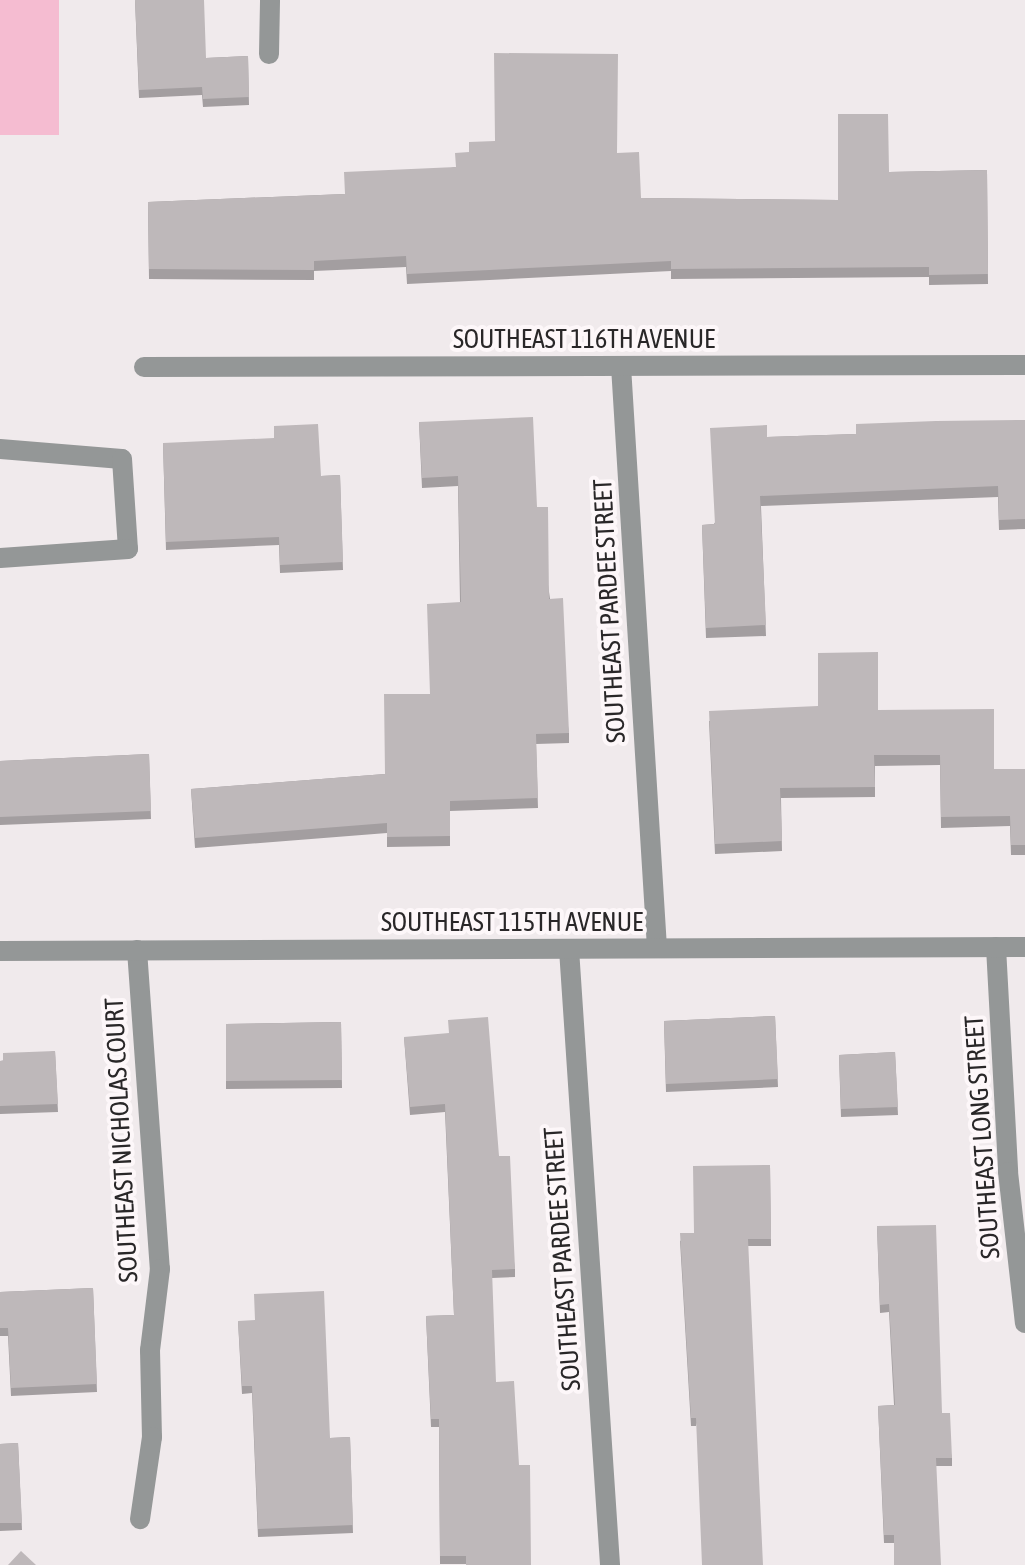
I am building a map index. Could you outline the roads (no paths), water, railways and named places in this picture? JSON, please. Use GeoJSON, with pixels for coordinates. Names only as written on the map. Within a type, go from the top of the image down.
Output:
{"type":"FeatureCollection","features":[{"type":"Feature","properties":{"kind":"street"},"geometry":{"type":"LineString","coordinates":[[269,54],[270,0]]}},
{"type":"Feature","properties":{"kind":"street","name":"SOUTHEAST 116TH AVENUE"},"geometry":{"type":"LineString","coordinates":[[144,367],[1025,365]]}},
{"type":"Feature","properties":{"kind":"street","name":"SOUTHEAST PARDEE STREET"},"geometry":{"type":"LineString","coordinates":[[621,366],[657,948]]}},
{"type":"Feature","properties":{"kind":"street"},"geometry":{"type":"LineString","coordinates":[[0,449],[122,459],[128,549],[0,558]]}},
{"type":"Feature","properties":{"kind":"street","name":"SOUTHEAST LONG STREET"},"geometry":{"type":"LineString","coordinates":[[996,947],[1008,1172],[1025,1323]]}},
{"type":"Feature","properties":{"kind":"street","name":"SOUTHEAST 115TH AVENUE"},"geometry":{"type":"LineString","coordinates":[[0,951],[1025,947]]}},
{"type":"Feature","properties":{"kind":"street","name":"SOUTHEAST PARDEE STREET"},"geometry":{"type":"LineString","coordinates":[[569,949],[610,1565]]}},
{"type":"Feature","properties":{"kind":"street","name":"SOUTHEAST NICHOLAS COURT"},"geometry":{"type":"LineString","coordinates":[[137,950],[160,1269],[150,1350],[152,1437],[140,1519]]}}]}
